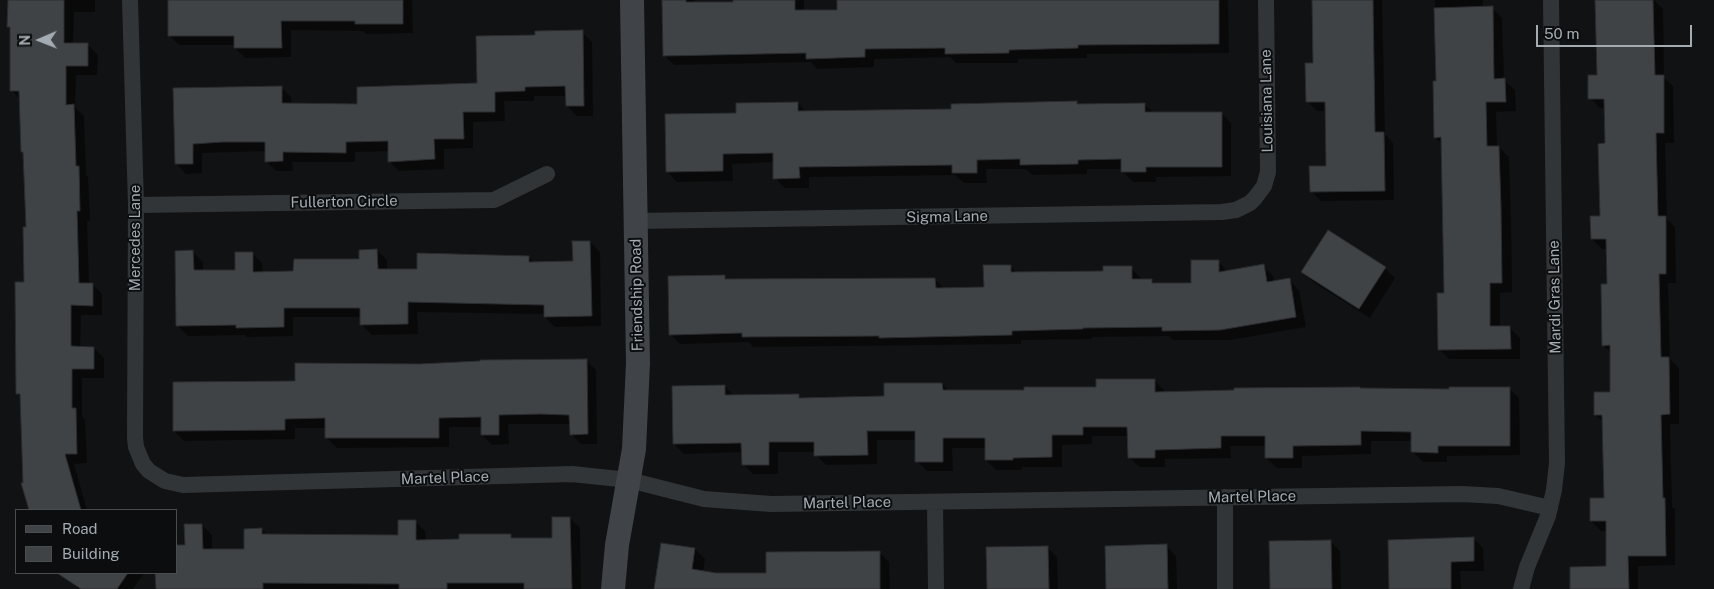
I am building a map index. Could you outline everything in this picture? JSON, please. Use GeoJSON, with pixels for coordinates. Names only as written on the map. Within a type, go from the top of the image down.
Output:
{"type":"FeatureCollection","features":[{"type":"Feature","properties":{"kind":"street","name":"Mercedes Lane"},"geometry":{"type":"LineString","coordinates":[[130,0],[136,205],[135,438],[139,456],[149,471]]}},
{"type":"Feature","properties":{"kind":"street","name":"Friendship Road"},"geometry":{"type":"LineString","coordinates":[[613,589],[617,545],[634,449],[638,363],[632,0]]}},
{"type":"Feature","properties":{"kind":"street","name":"Louisiana Lane"},"geometry":{"type":"LineString","coordinates":[[1255,198],[1264,186],[1268,164],[1266,0]]}},
{"type":"Feature","properties":{"kind":"street","name":"Mardi Gras Lane"},"geometry":{"type":"LineString","coordinates":[[1521,589],[1550,508],[1558,445],[1551,0]]}},
{"type":"Feature","properties":{"kind":"street","name":"Fullerton Circle"},"geometry":{"type":"LineString","coordinates":[[136,205],[494,200],[547,174]]}},
{"type":"Feature","properties":{"kind":"street","name":"Sigma Lane"},"geometry":{"type":"LineString","coordinates":[[635,221],[1222,212],[1236,210],[1250,203],[1255,198]]}},
{"type":"Feature","properties":{"kind":"street","name":"Martel Place"},"geometry":{"type":"LineString","coordinates":[[149,471],[165,481],[183,485],[572,474],[629,480],[704,499],[771,504],[1471,494],[1498,496],[1550,508]]}},
{"type":"Feature","properties":{"kind":"street"},"geometry":{"type":"LineString","coordinates":[[1225,497],[1225,589]]}},
{"type":"Feature","properties":{"kind":"street"},"geometry":{"type":"LineString","coordinates":[[935,502],[936,589]]}},
{"type":"Feature","properties":{"kind":"building"},"geometry":{"type":"Polygon","coordinates":[[[8,0],[64,0],[64,43],[88,43],[88,66],[66,66],[66,105],[74,104],[76,166],[79,166],[80,211],[77,211],[79,283],[93,283],[93,306],[71,305],[71,346],[94,347],[94,369],[72,369],[72,408],[76,408],[77,454],[65,454],[81,509],[29,509],[21,483],[23,483],[20,394],[16,394],[15,282],[24,282],[23,227],[26,227],[19,91],[10,91],[10,27],[7,27],[8,0]]]}},
{"type":"Feature","properties":{"kind":"building"},"geometry":{"type":"Polygon","coordinates":[[[168,0],[403,0],[403,24],[355,24],[355,21],[281,21],[282,48],[234,48],[234,36],[168,36],[168,0]]]}},
{"type":"Feature","properties":{"kind":"building"},"geometry":{"type":"Polygon","coordinates":[[[662,0],[733,2],[733,0],[795,0],[795,10],[837,10],[837,0],[1219,0],[1219,44],[1078,45],[1078,48],[1009,50],[1009,53],[945,54],[945,48],[865,49],[865,57],[806,59],[806,53],[663,56],[662,0]]]}},
{"type":"Feature","properties":{"kind":"building"},"geometry":{"type":"Polygon","coordinates":[[[1312,0],[1373,0],[1375,132],[1384,132],[1385,191],[1310,192],[1309,166],[1326,166],[1325,102],[1306,102],[1305,63],[1313,63],[1312,0]]]}},
{"type":"Feature","properties":{"kind":"building"},"geometry":{"type":"Polygon","coordinates":[[[1595,0],[1653,0],[1655,75],[1664,75],[1664,133],[1656,133],[1658,216],[1666,216],[1666,274],[1659,274],[1661,357],[1669,357],[1670,414],[1661,415],[1666,556],[1628,556],[1629,589],[1570,589],[1570,567],[1606,566],[1606,521],[1590,521],[1590,498],[1604,498],[1602,415],[1594,415],[1594,392],[1610,392],[1610,345],[1602,346],[1601,284],[1607,284],[1606,239],[1591,239],[1590,216],[1600,216],[1598,144],[1605,143],[1604,99],[1588,99],[1588,75],[1597,75],[1595,0]]]}},
{"type":"Feature","properties":{"kind":"building"},"geometry":{"type":"Polygon","coordinates":[[[1493,6],[1494,79],[1505,78],[1506,102],[1486,102],[1487,146],[1499,146],[1501,208],[1502,283],[1490,283],[1490,326],[1510,326],[1511,349],[1438,350],[1437,293],[1444,293],[1441,137],[1434,138],[1433,81],[1436,81],[1434,8],[1493,6]]]}},
{"type":"Feature","properties":{"kind":"building"},"geometry":{"type":"Polygon","coordinates":[[[583,30],[584,106],[566,106],[565,86],[525,87],[525,91],[495,92],[495,112],[463,112],[464,139],[434,139],[435,159],[388,162],[388,141],[346,142],[346,153],[283,152],[283,161],[265,162],[265,142],[222,142],[193,144],[193,164],[175,164],[173,88],[282,86],[282,103],[357,104],[357,87],[477,83],[476,36],[535,35],[535,31],[583,30]]]}},
{"type":"Feature","properties":{"kind":"building"},"geometry":{"type":"Polygon","coordinates":[[[1077,101],[1077,104],[1145,103],[1145,112],[1222,112],[1222,167],[1146,167],[1146,172],[1121,172],[1121,159],[1078,160],[1078,164],[1020,165],[1020,159],[977,160],[977,173],[952,173],[952,165],[799,167],[800,178],[773,179],[773,153],[723,154],[723,171],[666,172],[665,114],[736,113],[736,103],[798,102],[798,111],[951,109],[951,104],[1077,101]]]}},
{"type":"Feature","properties":{"kind":"building"},"geometry":{"type":"Polygon","coordinates":[[[1328,230],[1386,267],[1359,309],[1301,272],[1328,230]]]}},
{"type":"Feature","properties":{"kind":"building"},"geometry":{"type":"Polygon","coordinates":[[[572,241],[590,241],[592,316],[544,317],[544,305],[408,302],[408,324],[360,325],[360,308],[284,308],[284,327],[236,328],[236,325],[176,326],[175,251],[193,250],[194,270],[235,270],[235,252],[253,252],[253,272],[293,271],[294,259],[359,259],[359,250],[377,249],[378,269],[417,269],[417,253],[529,256],[529,262],[573,261],[572,241]]]}},
{"type":"Feature","properties":{"kind":"building"},"geometry":{"type":"Polygon","coordinates":[[[1191,260],[1219,260],[1219,272],[1264,264],[1267,282],[1290,278],[1296,317],[1220,330],[1162,331],[1162,327],[1083,328],[1012,331],[1012,335],[879,338],[879,336],[742,337],[742,333],[669,335],[668,276],[725,275],[725,279],[935,278],[936,288],[984,287],[983,265],[1011,265],[1011,272],[1103,271],[1103,266],[1132,266],[1132,279],[1152,279],[1152,283],[1191,283],[1191,260]]]}},
{"type":"Feature","properties":{"kind":"building"},"geometry":{"type":"Polygon","coordinates":[[[587,359],[588,434],[570,435],[569,415],[540,414],[499,415],[499,435],[481,435],[481,417],[439,418],[439,438],[325,438],[325,418],[285,419],[285,430],[173,431],[173,382],[295,381],[295,363],[420,364],[480,360],[587,359]]]}},
{"type":"Feature","properties":{"kind":"building"},"geometry":{"type":"Polygon","coordinates":[[[1096,379],[1155,379],[1155,392],[1234,390],[1234,388],[1360,387],[1449,389],[1449,387],[1510,387],[1510,446],[1438,446],[1438,453],[1411,452],[1411,432],[1361,431],[1361,445],[1293,446],[1293,458],[1265,458],[1265,436],[1221,436],[1221,448],[1155,450],[1155,458],[1128,458],[1127,427],[1083,427],[1083,435],[1052,435],[1052,457],[985,460],[985,438],[943,438],[943,462],[915,462],[915,431],[867,431],[868,455],[814,456],[814,442],[769,442],[769,465],[742,465],[741,443],[673,444],[672,386],[725,385],[725,395],[799,394],[799,398],[884,396],[884,383],[942,383],[943,390],[1024,390],[1024,387],[1096,387],[1096,379]]]}},
{"type":"Feature","properties":{"kind":"building"},"geometry":{"type":"Polygon","coordinates":[[[552,517],[570,517],[572,589],[524,589],[524,583],[447,583],[447,589],[399,589],[399,584],[263,583],[263,589],[156,589],[155,574],[178,574],[178,545],[185,545],[184,524],[202,524],[203,549],[244,549],[244,529],[262,528],[262,534],[398,535],[398,520],[416,520],[416,540],[459,539],[459,534],[511,534],[511,538],[552,538],[552,517]]]}},
{"type":"Feature","properties":{"kind":"building"},"geometry":{"type":"Polygon","coordinates":[[[1474,537],[1474,561],[1451,562],[1451,589],[1389,589],[1388,540],[1474,537]]]}},
{"type":"Feature","properties":{"kind":"building"},"geometry":{"type":"Polygon","coordinates":[[[1331,540],[1332,589],[1270,589],[1269,541],[1331,540]]]}},
{"type":"Feature","properties":{"kind":"building"},"geometry":{"type":"Polygon","coordinates":[[[661,543],[695,548],[692,569],[716,573],[766,573],[766,552],[880,551],[880,589],[654,589],[661,543]]]}},
{"type":"Feature","properties":{"kind":"building"},"geometry":{"type":"Polygon","coordinates":[[[1167,544],[1168,589],[1106,589],[1105,546],[1167,544]]]}},
{"type":"Feature","properties":{"kind":"building"},"geometry":{"type":"Polygon","coordinates":[[[1048,546],[1049,589],[987,589],[986,547],[1048,546]]]}},
{"type":"Feature","properties":{"kind":"building"},"geometry":{"type":"Polygon","coordinates":[[[58,574],[127,574],[117,589],[81,589],[58,574]]]}}]}
